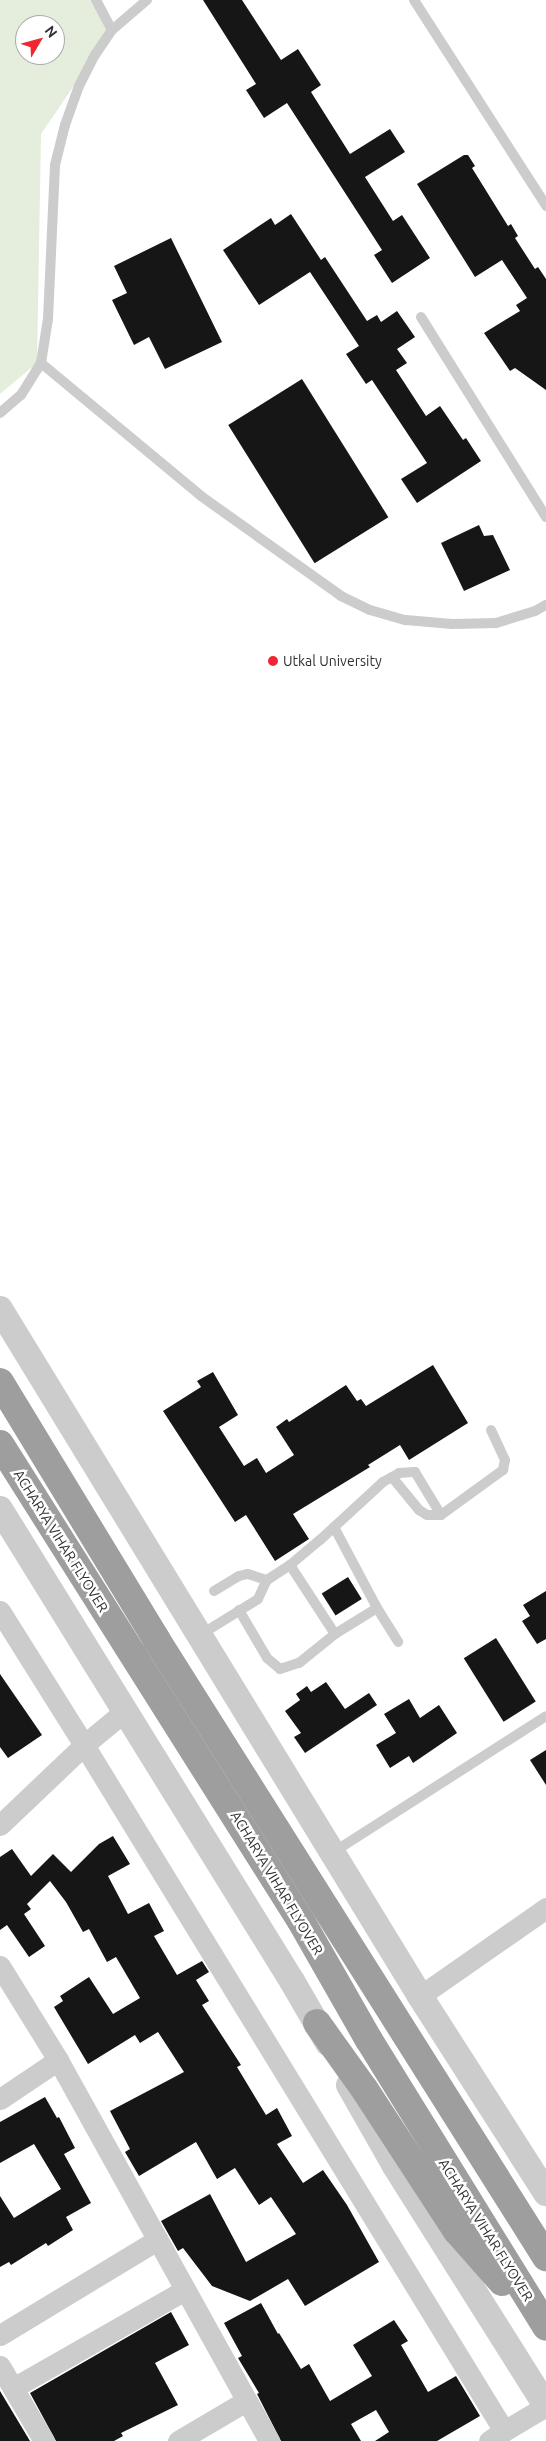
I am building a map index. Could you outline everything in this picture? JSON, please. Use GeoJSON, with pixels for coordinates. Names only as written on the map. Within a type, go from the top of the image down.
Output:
{"type":"FeatureCollection","features":[{"type":"Feature","properties":{"kind":"highway","name":"ACHARYA VIHAR FLYOVER"},"geometry":{"type":"LineString","coordinates":[[0,1382],[156,1639],[546,2257]]}},
{"type":"Feature","properties":{"kind":"highway","name":"ACHARYA VIHAR FLYOVER"},"geometry":{"type":"LineString","coordinates":[[0,1444],[301,1921],[369,2040],[546,2327]]}},
{"type":"Feature","properties":{"kind":"highway"},"geometry":{"type":"LineString","coordinates":[[317,2023],[365,2090],[458,2231],[546,2332]]}},
{"type":"Feature","properties":{"kind":"street"},"geometry":{"type":"LineString","coordinates":[[0,1309],[420,1996],[546,2193]]}},
{"type":"Feature","properties":{"kind":"street"},"geometry":{"type":"LineString","coordinates":[[0,1510],[317,2023],[394,2166],[546,2406],[497,2436],[84,1745],[0,1611]]}},
{"type":"Feature","properties":{"kind":"street"},"geometry":{"type":"LineString","coordinates":[[0,1825],[84,1745],[125,1711]]}},
{"type":"Feature","properties":{"kind":"street"},"geometry":{"type":"LineString","coordinates":[[420,1996],[546,1908]]}},
{"type":"Feature","properties":{"kind":"street"},"geometry":{"type":"LineString","coordinates":[[0,1966],[58,2060],[246,2401],[270,2441]]}},
{"type":"Feature","properties":{"kind":"street"},"geometry":{"type":"LineString","coordinates":[[0,2099],[58,2060]]}},
{"type":"Feature","properties":{"kind":"street"},"geometry":{"type":"LineString","coordinates":[[0,2335],[157,2240]]}},
{"type":"Feature","properties":{"kind":"street"},"geometry":{"type":"LineString","coordinates":[[13,2388],[185,2290]]}},
{"type":"Feature","properties":{"kind":"street"},"geometry":{"type":"LineString","coordinates":[[0,2366],[44,2441]]}},
{"type":"Feature","properties":{"kind":"street"},"geometry":{"type":"LineString","coordinates":[[178,2441],[246,2401]]}},
{"type":"Feature","properties":{"kind":"lane"},"geometry":{"type":"LineString","coordinates":[[96,0],[112,30]]}},
{"type":"Feature","properties":{"kind":"lane"},"geometry":{"type":"LineString","coordinates":[[0,412],[21,395],[41,363],[48,319],[54,165],[64,125],[79,86],[95,54],[112,30],[147,0]]}},
{"type":"Feature","properties":{"kind":"lane"},"geometry":{"type":"LineString","coordinates":[[414,0],[546,206]]}},
{"type":"Feature","properties":{"kind":"lane"},"geometry":{"type":"LineString","coordinates":[[421,317],[546,517]]}},
{"type":"Feature","properties":{"kind":"lane"},"geometry":{"type":"LineString","coordinates":[[41,363],[201,496],[341,596],[363,606],[406,620],[452,624],[496,623],[535,611],[546,605]]}},
{"type":"Feature","properties":{"kind":"lane"},"geometry":{"type":"LineString","coordinates":[[392,1477],[418,1510],[427,1516],[441,1515],[503,1470],[505,1460],[491,1430]]}},
{"type":"Feature","properties":{"kind":"lane"},"geometry":{"type":"LineString","coordinates":[[199,1635],[258,1599],[267,1580],[290,1565],[334,1528],[383,1482],[399,1473],[415,1472],[441,1515]]}},
{"type":"Feature","properties":{"kind":"lane"},"geometry":{"type":"LineString","coordinates":[[334,1528],[377,1608],[398,1642]]}},
{"type":"Feature","properties":{"kind":"lane"},"geometry":{"type":"LineString","coordinates":[[290,1565],[335,1634]]}},
{"type":"Feature","properties":{"kind":"lane"},"geometry":{"type":"LineString","coordinates":[[214,1591],[239,1576],[248,1574],[267,1580]]}},
{"type":"Feature","properties":{"kind":"lane"},"geometry":{"type":"LineString","coordinates":[[239,1610],[267,1658],[280,1669],[299,1663],[335,1634],[377,1608]]}},
{"type":"Feature","properties":{"kind":"lane"},"geometry":{"type":"LineString","coordinates":[[332,1853],[546,1716]]}},
{"type":"Feature","properties":{"kind":"green space"},"geometry":{"type":"Polygon","coordinates":[[[0,0],[93,0],[112,30],[41,134],[37,363],[0,394],[0,0]]]}},
{"type":"Feature","properties":{"kind":"building"},"geometry":{"type":"Polygon","coordinates":[[[203,0],[242,0],[281,60],[298,49],[321,85],[311,92],[350,154],[390,129],[405,152],[365,177],[393,221],[402,215],[430,258],[392,283],[374,255],[382,250],[287,103],[264,118],[246,90],[256,84],[203,0]]]}},
{"type":"Feature","properties":{"kind":"building"},"geometry":{"type":"Polygon","coordinates":[[[464,155],[468,155],[475,166],[472,168],[508,226],[511,224],[518,236],[515,238],[535,269],[538,267],[546,279],[546,390],[515,368],[510,371],[484,333],[520,311],[516,305],[527,298],[502,260],[475,277],[417,184],[464,155]]]}},
{"type":"Feature","properties":{"kind":"building"},"geometry":{"type":"Polygon","coordinates":[[[291,214],[321,260],[325,257],[367,321],[377,315],[381,322],[397,311],[415,337],[397,349],[407,363],[396,370],[426,416],[440,406],[463,440],[466,438],[481,461],[417,503],[401,479],[427,463],[372,380],[366,384],[346,354],[359,346],[310,272],[259,305],[223,250],[271,218],[275,225],[291,214]]]}},
{"type":"Feature","properties":{"kind":"building"},"geometry":{"type":"Polygon","coordinates":[[[171,238],[222,342],[165,369],[149,337],[134,345],[112,300],[127,293],[114,266],[171,238]]]}},
{"type":"Feature","properties":{"kind":"building"},"geometry":{"type":"Polygon","coordinates":[[[302,379],[388,517],[315,563],[228,425],[302,379]]]}},
{"type":"Feature","properties":{"kind":"building"},"geometry":{"type":"Polygon","coordinates":[[[479,525],[484,536],[493,535],[510,570],[464,591],[441,543],[479,525]]]}},
{"type":"Feature","properties":{"kind":"building"},"geometry":{"type":"Polygon","coordinates":[[[433,1365],[468,1423],[409,1460],[400,1445],[368,1465],[370,1467],[293,1514],[309,1539],[275,1561],[246,1515],[235,1522],[163,1411],[201,1387],[197,1381],[213,1372],[238,1415],[219,1427],[244,1466],[257,1458],[266,1473],[294,1455],[276,1427],[287,1419],[289,1422],[346,1385],[357,1401],[361,1399],[366,1406],[433,1365]]]}},
{"type":"Feature","properties":{"kind":"building"},"geometry":{"type":"Polygon","coordinates":[[[348,1577],[362,1599],[335,1615],[322,1593],[348,1577]]]}},
{"type":"Feature","properties":{"kind":"building"},"geometry":{"type":"Polygon","coordinates":[[[546,1591],[546,1639],[537,1644],[522,1621],[530,1616],[523,1605],[546,1591]]]}},
{"type":"Feature","properties":{"kind":"building"},"geometry":{"type":"Polygon","coordinates":[[[496,1638],[536,1702],[504,1722],[464,1658],[496,1638]]]}},
{"type":"Feature","properties":{"kind":"building"},"geometry":{"type":"Polygon","coordinates":[[[0,1674],[42,1735],[8,1758],[0,1747],[0,1674]]]}},
{"type":"Feature","properties":{"kind":"building"},"geometry":{"type":"Polygon","coordinates":[[[326,1682],[345,1709],[369,1693],[377,1705],[305,1753],[294,1737],[301,1733],[285,1711],[300,1700],[296,1694],[307,1686],[311,1692],[326,1682]]]}},
{"type":"Feature","properties":{"kind":"building"},"geometry":{"type":"Polygon","coordinates":[[[409,1699],[420,1718],[439,1705],[457,1733],[413,1763],[409,1756],[390,1768],[376,1745],[396,1733],[384,1714],[409,1699]]]}},
{"type":"Feature","properties":{"kind":"building"},"geometry":{"type":"Polygon","coordinates":[[[546,1750],[546,1785],[530,1760],[546,1750]]]}},
{"type":"Feature","properties":{"kind":"building"},"geometry":{"type":"Polygon","coordinates":[[[113,1836],[130,1864],[108,1876],[128,1914],[149,1903],[164,1931],[154,1936],[177,1975],[202,1961],[209,1972],[196,1980],[209,2001],[202,2005],[241,2065],[237,2067],[266,2115],[277,2108],[292,2136],[277,2144],[303,2183],[323,2170],[347,2205],[379,2262],[305,2306],[288,2279],[250,2301],[212,2286],[183,2248],[178,2251],[161,2221],[210,2194],[246,2262],[296,2234],[271,2197],[259,2205],[235,2168],[217,2179],[196,2142],[139,2176],[125,2152],[130,2149],[110,2111],[184,2072],[158,2032],[140,2043],[135,2035],[88,2064],[54,2007],[63,2001],[60,1996],[89,1977],[113,2014],[140,1998],[116,1957],[107,1962],[89,1929],[83,1932],[66,1902],[50,1881],[27,1904],[31,1909],[24,1914],[45,1946],[29,1957],[7,1925],[0,1930],[0,1857],[12,1849],[31,1876],[53,1854],[71,1872],[99,1844],[113,1836]]]}},
{"type":"Feature","properties":{"kind":"building"},"geometry":{"type":"Polygon","coordinates":[[[45,2097],[57,2118],[59,2117],[75,2148],[64,2154],[91,2203],[66,2217],[73,2230],[48,2246],[46,2243],[11,2265],[9,2262],[0,2267],[0,2196],[14,2218],[61,2189],[34,2144],[0,2163],[0,2122],[45,2097]]]}},
{"type":"Feature","properties":{"kind":"building"},"geometry":{"type":"Polygon","coordinates":[[[261,2303],[278,2334],[301,2369],[309,2364],[330,2401],[372,2376],[353,2345],[394,2320],[408,2341],[401,2345],[428,2392],[456,2376],[480,2416],[437,2441],[375,2441],[389,2432],[376,2410],[351,2424],[361,2441],[281,2441],[257,2394],[259,2393],[238,2358],[242,2356],[224,2323],[261,2303]]]}},
{"type":"Feature","properties":{"kind":"building"},"geometry":{"type":"Polygon","coordinates":[[[171,2312],[189,2345],[155,2363],[178,2405],[121,2433],[123,2436],[114,2441],[56,2441],[30,2393],[171,2312]]]}},
{"type":"Feature","properties":{"kind":"building"},"geometry":{"type":"Polygon","coordinates":[[[0,2391],[30,2441],[0,2441],[0,2391]]]}},
{"type":"Feature","properties":{"kind":"place","name":"Utkal University"},"geometry":{"type":"Point","coordinates":[273,661]}}]}
